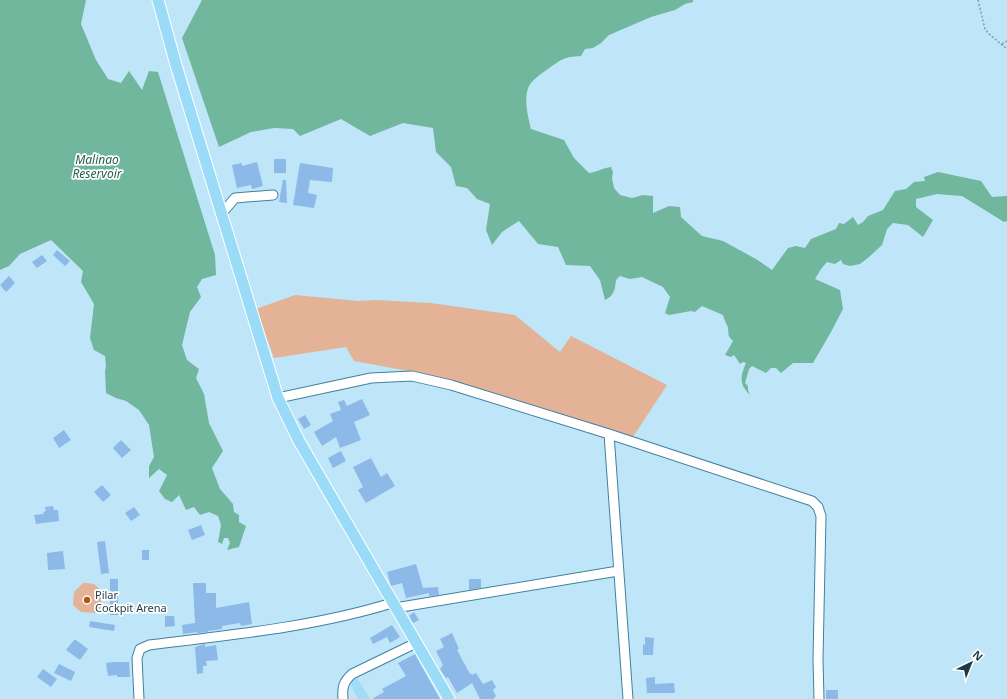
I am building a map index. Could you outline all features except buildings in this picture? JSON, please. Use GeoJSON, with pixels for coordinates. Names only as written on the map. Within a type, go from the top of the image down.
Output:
{"type":"FeatureCollection","features":[{"type":"Feature","properties":{"kind":"main road"},"geometry":{"type":"LineString","coordinates":[[158,0],[278,398],[300,441],[449,699]]}},
{"type":"Feature","properties":{"kind":"street"},"geometry":{"type":"LineString","coordinates":[[222,213],[235,198],[273,195]]}},
{"type":"Feature","properties":{"kind":"street"},"geometry":{"type":"LineString","coordinates":[[278,398],[371,378],[412,376],[451,385],[609,434],[812,501],[818,507],[821,516],[818,652],[819,699]]}},
{"type":"Feature","properties":{"kind":"street"},"geometry":{"type":"LineString","coordinates":[[609,434],[628,699]]}},
{"type":"Feature","properties":{"kind":"street"},"geometry":{"type":"LineString","coordinates":[[139,699],[137,658],[140,649],[150,644],[252,633],[394,606],[618,570]]}},
{"type":"Feature","properties":{"kind":"street"},"geometry":{"type":"LineString","coordinates":[[343,699],[342,689],[345,680],[352,674],[416,643]]}},
{"type":"Feature","properties":{"kind":"path"},"geometry":{"type":"LineString","coordinates":[[978,0],[985,29],[1007,49]]}},
{"type":"Feature","properties":{"kind":"path"},"geometry":{"type":"LineString","coordinates":[[1002,44],[1007,41]]}},
{"type":"Feature","properties":{"kind":"shaded area"},"geometry":{"type":"Polygon","coordinates":[[[295,295],[358,301],[376,300],[431,303],[515,315],[560,352],[571,336],[667,385],[631,440],[419,373],[354,361],[346,347],[274,358],[256,309],[295,295]]]}},
{"type":"Feature","properties":{"kind":"shaded area","name":"Pilar Cockpit Arena"},"geometry":{"type":"Polygon","coordinates":[[[83,583],[94,584],[99,589],[101,607],[96,613],[81,612],[73,605],[74,592],[83,583]]]}},
{"type":"Feature","properties":{"kind":"shaded area"},"geometry":{"type":"Polygon","coordinates":[[[357,678],[370,699],[358,699],[348,680],[357,678]]]}},
{"type":"Feature","properties":{"kind":"water","name":"Malinao Reservoir"},"geometry":{"type":"Polygon","coordinates":[[[0,0],[86,0],[81,24],[96,60],[108,79],[121,83],[129,71],[142,90],[149,71],[158,72],[215,255],[216,275],[202,279],[197,287],[201,297],[190,312],[182,345],[187,360],[199,369],[196,378],[204,394],[209,423],[223,451],[212,468],[220,489],[233,504],[234,512],[239,515],[239,522],[246,526],[239,547],[227,550],[230,543],[228,538],[224,538],[222,544],[218,542],[221,525],[218,516],[209,512],[200,515],[194,507],[186,510],[179,495],[172,502],[165,499],[159,491],[167,475],[159,469],[149,478],[149,466],[154,457],[149,425],[139,410],[126,401],[106,393],[105,356],[94,350],[90,338],[94,304],[81,282],[83,271],[51,240],[20,254],[9,266],[0,270],[0,0]]]}},
{"type":"Feature","properties":{"kind":"water"},"geometry":{"type":"Polygon","coordinates":[[[202,0],[693,0],[693,2],[685,4],[675,10],[651,17],[609,35],[593,48],[585,49],[581,56],[563,59],[539,76],[528,88],[526,99],[531,129],[564,140],[574,158],[589,173],[611,167],[613,172],[612,178],[614,188],[620,195],[632,198],[643,195],[653,196],[653,213],[669,206],[680,207],[681,217],[702,236],[723,241],[756,259],[772,270],[788,248],[796,246],[805,248],[811,239],[836,229],[839,223],[844,224],[853,217],[858,225],[868,216],[883,210],[895,191],[906,189],[914,182],[925,181],[924,177],[938,172],[981,181],[992,197],[1007,196],[1007,221],[1004,222],[962,196],[937,194],[916,199],[916,207],[933,220],[923,237],[908,225],[893,223],[887,229],[882,245],[860,264],[850,266],[843,264],[841,260],[835,264],[827,262],[815,279],[840,290],[843,309],[831,332],[813,363],[793,363],[781,373],[776,368],[771,368],[766,373],[752,366],[749,369],[745,383],[748,386],[750,395],[742,384],[742,376],[746,363],[743,362],[740,364],[734,355],[731,357],[725,355],[733,341],[728,334],[728,328],[723,315],[702,306],[695,312],[691,311],[669,315],[665,313],[670,297],[663,287],[642,277],[630,279],[620,276],[616,280],[612,294],[605,300],[600,280],[590,266],[566,265],[558,247],[538,244],[519,221],[502,232],[492,245],[486,230],[490,204],[477,199],[467,188],[456,186],[451,167],[436,152],[433,128],[403,123],[370,136],[341,119],[300,136],[293,129],[274,128],[251,132],[219,147],[182,38],[202,0]]]}},
{"type":"Feature","properties":{"kind":"place","name":"Pilar Cockpit Arena"},"geometry":{"type":"Point","coordinates":[87,600]}}]}
